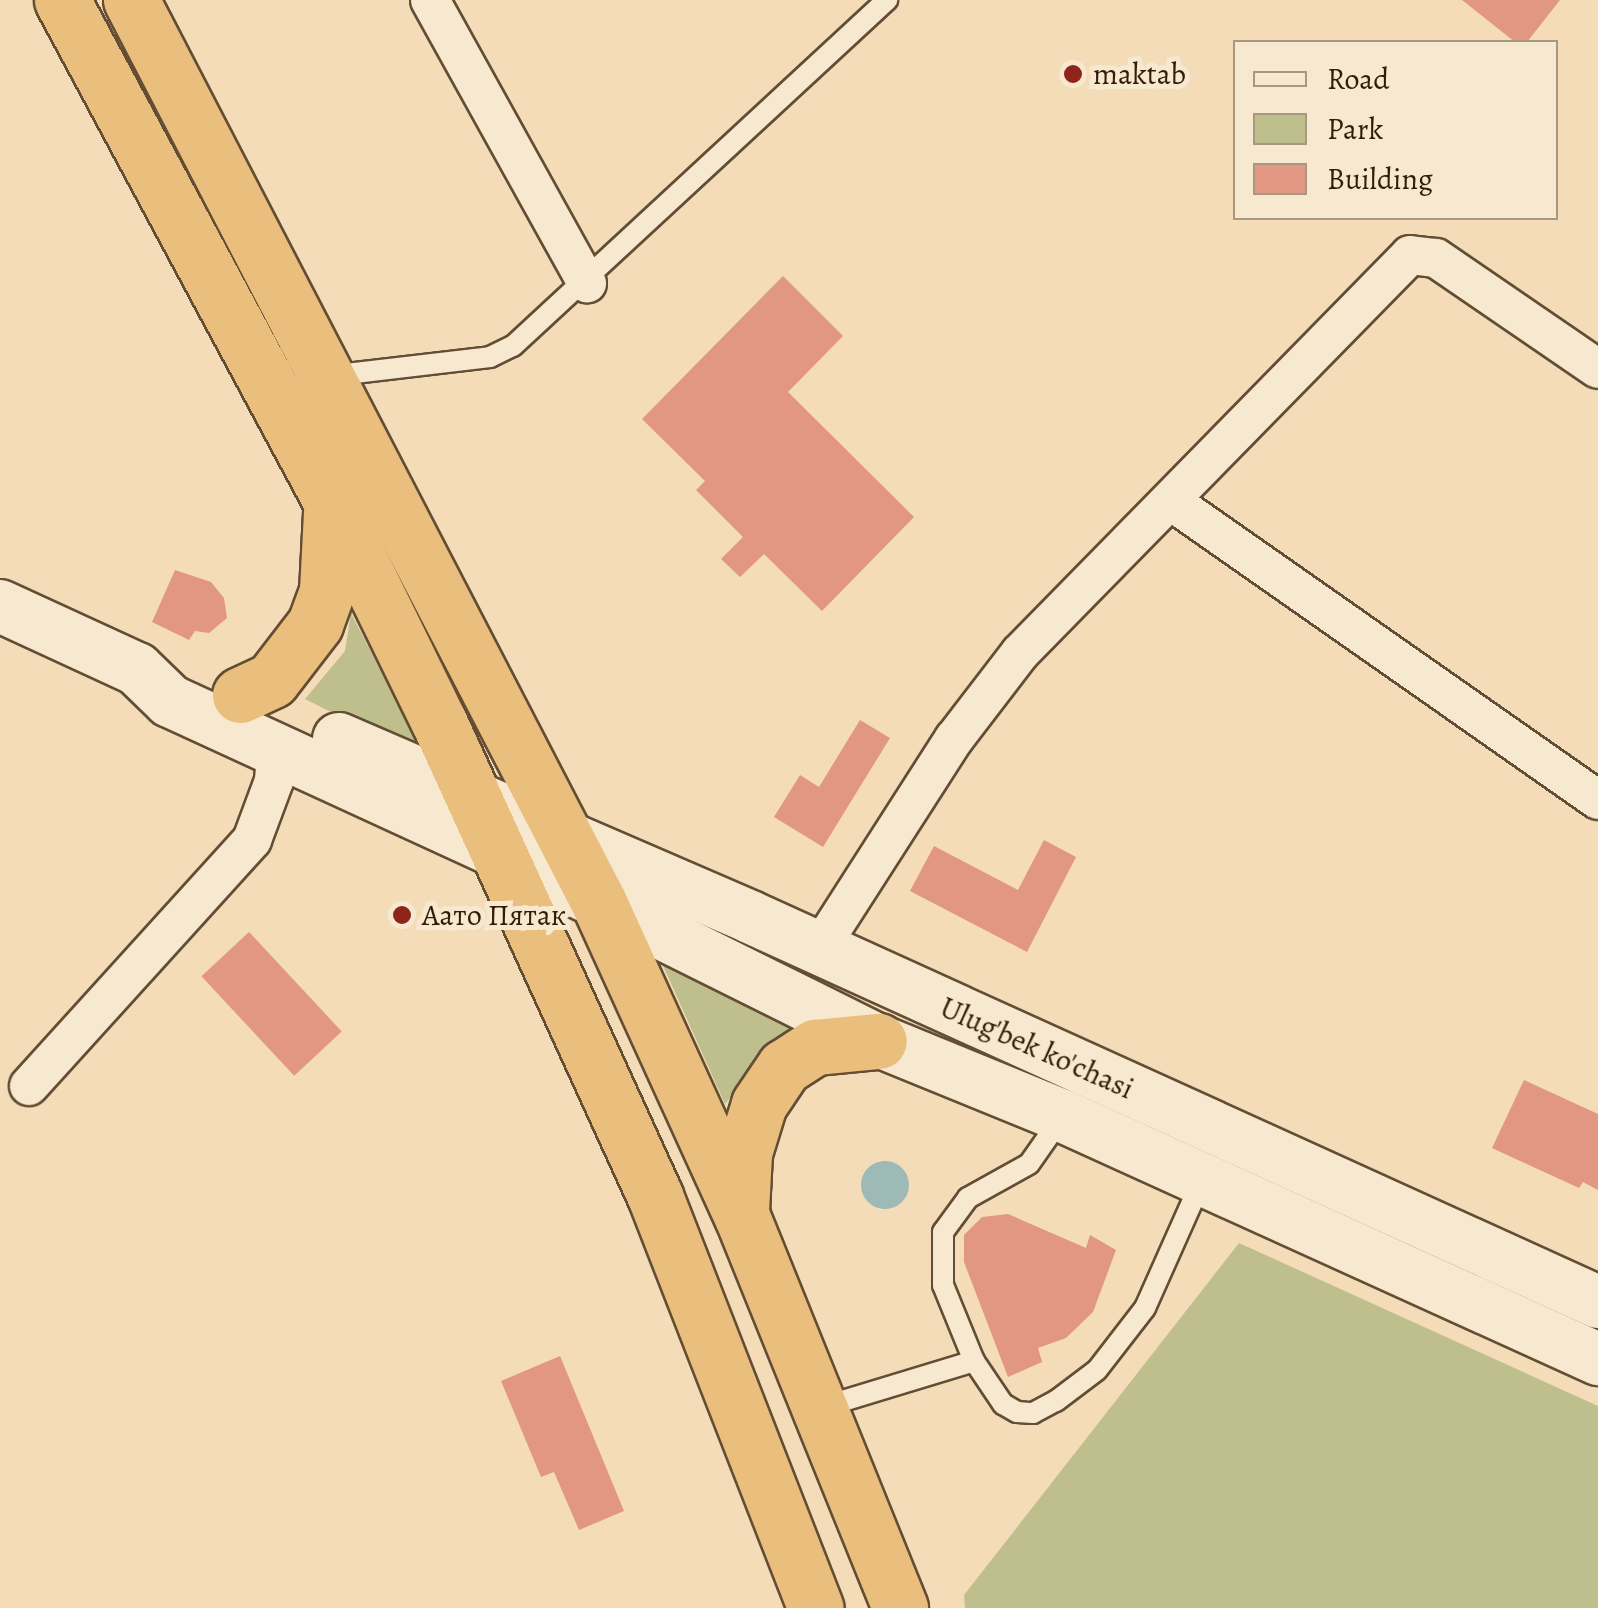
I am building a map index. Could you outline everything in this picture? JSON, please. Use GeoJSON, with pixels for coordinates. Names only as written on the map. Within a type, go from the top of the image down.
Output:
{"type":"FeatureCollection","features":[{"type":"Feature","properties":{"kind":"highway"},"geometry":{"type":"LineString","coordinates":[[62,0],[332,503],[474,798],[654,1196],[816,1608]]}},
{"type":"Feature","properties":{"kind":"highway"},"geometry":{"type":"LineString","coordinates":[[130,0],[322,377],[599,903],[741,1214],[900,1608]]}},
{"type":"Feature","properties":{"kind":"highway"},"geometry":{"type":"LineString","coordinates":[[240,695],[272,680],[316,624],[327,592],[332,503]]}},
{"type":"Feature","properties":{"kind":"highway"},"geometry":{"type":"LineString","coordinates":[[741,1214],[744,1153],[759,1104],[784,1067],[815,1047],[880,1041]]}},
{"type":"Feature","properties":{"kind":"main road"},"geometry":{"type":"LineString","coordinates":[[0,606],[137,669]]}},
{"type":"Feature","properties":{"kind":"main road","name":"Ulug'bek ko'chasi"},"geometry":{"type":"LineString","coordinates":[[137,669],[188,672],[561,833],[1598,1302]]}},
{"type":"Feature","properties":{"kind":"main road","name":"Ulug'bek ko'chasi"},"geometry":{"type":"LineString","coordinates":[[137,669],[170,701],[498,852],[880,1041],[1063,1116],[1598,1358]]}},
{"type":"Feature","properties":{"kind":"street"},"geometry":{"type":"LineString","coordinates":[[430,0],[587,283]]}},
{"type":"Feature","properties":{"kind":"street"},"geometry":{"type":"LineString","coordinates":[[819,949],[954,738],[1020,653],[1417,252],[1598,369]]}},
{"type":"Feature","properties":{"kind":"street"},"geometry":{"type":"LineString","coordinates":[[1171,501],[1598,800]]}},
{"type":"Feature","properties":{"kind":"street"},"geometry":{"type":"LineString","coordinates":[[29,1086],[252,840],[274,781],[276,749]]}},
{"type":"Feature","properties":{"kind":"lane"},"geometry":{"type":"LineString","coordinates":[[322,377],[498,354],[587,283],[887,0]]}},
{"type":"Feature","properties":{"kind":"lane"},"geometry":{"type":"LineString","coordinates":[[1063,1116],[1029,1164],[968,1198],[943,1232],[942,1284],[974,1361],[1003,1404],[1017,1412],[1033,1413],[1070,1391],[1096,1370],[1146,1308],[1203,1179]]}},
{"type":"Feature","properties":{"kind":"lane"},"geometry":{"type":"LineString","coordinates":[[820,1408],[974,1361]]}},
{"type":"Feature","properties":{"kind":"green space"},"geometry":{"type":"Polygon","coordinates":[[[351,613],[426,760],[305,699],[345,651],[351,613]]]}},
{"type":"Feature","properties":{"kind":"green space"},"geometry":{"type":"Polygon","coordinates":[[[660,959],[807,1020],[778,1039],[725,1104],[660,959]]]}},
{"type":"Feature","properties":{"kind":"green space"},"geometry":{"type":"Polygon","coordinates":[[[1239,1243],[1598,1406],[1598,1608],[965,1608],[964,1595],[1239,1243]]]}},
{"type":"Feature","properties":{"kind":"water"},"geometry":{"type":"Polygon","coordinates":[[[885,1161],[902,1168],[909,1185],[902,1202],[885,1209],[868,1202],[861,1185],[868,1168],[885,1161]]]}},
{"type":"Feature","properties":{"kind":"building"},"geometry":{"type":"Polygon","coordinates":[[[1462,0],[1560,0],[1529,40],[1512,40],[1462,0]]]}},
{"type":"Feature","properties":{"kind":"building"},"geometry":{"type":"Polygon","coordinates":[[[783,276],[843,336],[788,392],[914,517],[822,611],[764,554],[740,577],[721,559],[743,537],[696,490],[705,481],[642,419],[783,276]]]}},
{"type":"Feature","properties":{"kind":"building"},"geometry":{"type":"Polygon","coordinates":[[[175,570],[211,582],[224,598],[227,618],[209,633],[195,631],[189,640],[152,622],[175,570]]]}},
{"type":"Feature","properties":{"kind":"building"},"geometry":{"type":"Polygon","coordinates":[[[860,720],[890,738],[823,847],[774,817],[800,775],[819,787],[860,720]]]}},
{"type":"Feature","properties":{"kind":"building"},"geometry":{"type":"Polygon","coordinates":[[[1044,840],[1076,857],[1027,952],[910,891],[934,846],[1018,890],[1044,840]]]}},
{"type":"Feature","properties":{"kind":"building"},"geometry":{"type":"Polygon","coordinates":[[[249,932],[342,1031],[294,1076],[201,976],[249,932]]]}},
{"type":"Feature","properties":{"kind":"building"},"geometry":{"type":"Polygon","coordinates":[[[1524,1080],[1598,1114],[1598,1190],[1583,1182],[1579,1188],[1492,1148],[1524,1080]]]}},
{"type":"Feature","properties":{"kind":"building"},"geometry":{"type":"Polygon","coordinates":[[[1008,1214],[1086,1248],[1090,1235],[1116,1250],[1093,1312],[1066,1338],[1038,1348],[1042,1362],[1008,1377],[964,1262],[964,1235],[982,1217],[1008,1214]]]}},
{"type":"Feature","properties":{"kind":"building"},"geometry":{"type":"Polygon","coordinates":[[[560,1356],[624,1511],[579,1530],[554,1472],[541,1477],[501,1381],[560,1356]]]}},
{"type":"Feature","properties":{"kind":"place","name":"maktab"},"geometry":{"type":"Point","coordinates":[1073,74]}},
{"type":"Feature","properties":{"kind":"place","name":"Аато Пятак"},"geometry":{"type":"Point","coordinates":[402,915]}}]}
